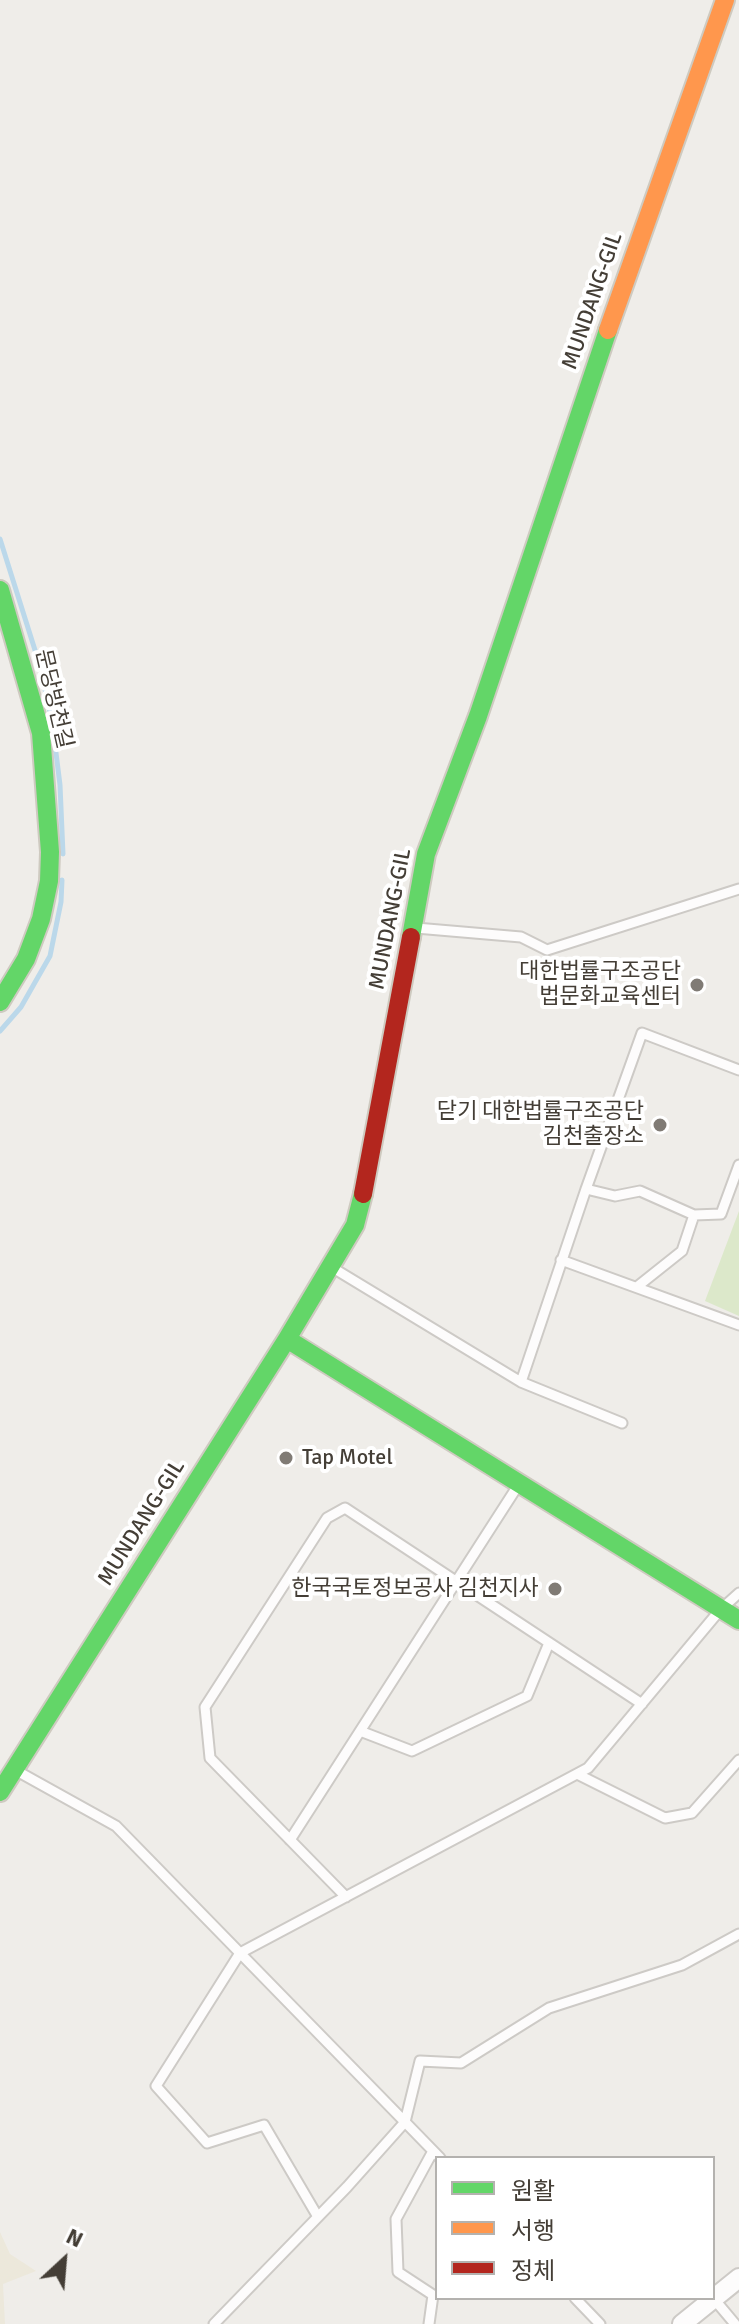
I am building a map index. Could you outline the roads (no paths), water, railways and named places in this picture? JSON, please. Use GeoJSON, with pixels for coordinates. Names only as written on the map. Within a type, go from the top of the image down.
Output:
{"type":"FeatureCollection","features":[{"type":"Feature","properties":{"kind":"street","name":"MUNDANG-GIL"},"geometry":{"type":"LineString","coordinates":[[0,1792],[287,1339],[355,1225],[364,1191],[426,854],[478,716],[627,274],[725,0]]}},
{"type":"Feature","properties":{"kind":"street","name":"문당방천길"},"geometry":{"type":"LineString","coordinates":[[0,590],[41,733],[50,852],[49,881],[41,919],[26,959],[0,1002]]}},
{"type":"Feature","properties":{"kind":"street"},"geometry":{"type":"LineString","coordinates":[[287,1339],[739,1620]]}},
{"type":"Feature","properties":{"kind":"street"},"geometry":{"type":"LineString","coordinates":[[715,2298],[739,2278]]}},
{"type":"Feature","properties":{"kind":"street"},"geometry":{"type":"LineString","coordinates":[[682,2324],[713,2300]]}},
{"type":"Feature","properties":{"kind":"lane"},"geometry":{"type":"LineString","coordinates":[[413,927],[521,937],[547,950],[739,889]]}},
{"type":"Feature","properties":{"kind":"lane"},"geometry":{"type":"LineString","coordinates":[[521,1382],[642,1033],[739,1070]]}},
{"type":"Feature","properties":{"kind":"lane"},"geometry":{"type":"LineString","coordinates":[[586,1189],[615,1196],[640,1191],[694,1215],[721,1214],[739,1165]]}},
{"type":"Feature","properties":{"kind":"lane"},"geometry":{"type":"LineString","coordinates":[[638,1286],[682,1251],[694,1215]]}},
{"type":"Feature","properties":{"kind":"lane"},"geometry":{"type":"LineString","coordinates":[[561,1260],[739,1325]]}},
{"type":"Feature","properties":{"kind":"lane"},"geometry":{"type":"LineString","coordinates":[[330,1267],[521,1382],[622,1423]]}},
{"type":"Feature","properties":{"kind":"lane"},"geometry":{"type":"LineString","coordinates":[[290,1840],[519,1484]]}},
{"type":"Feature","properties":{"kind":"lane"},"geometry":{"type":"LineString","coordinates":[[346,1897],[210,1758],[205,1707],[327,1518],[345,1508],[642,1704]]}},
{"type":"Feature","properties":{"kind":"lane"},"geometry":{"type":"LineString","coordinates":[[318,2217],[264,2125],[207,2143],[156,2086],[240,1953],[588,1768],[720,1610],[739,1593]]}},
{"type":"Feature","properties":{"kind":"lane"},"geometry":{"type":"LineString","coordinates":[[360,1731],[412,1751],[527,1696],[549,1643]]}},
{"type":"Feature","properties":{"kind":"lane"},"geometry":{"type":"LineString","coordinates":[[577,1774],[665,1818],[692,1813],[739,1760]]}},
{"type":"Feature","properties":{"kind":"lane"},"geometry":{"type":"LineString","coordinates":[[14,1769],[116,1826],[436,2154],[396,2219],[398,2272],[433,2295],[429,2324]]}},
{"type":"Feature","properties":{"kind":"lane"},"geometry":{"type":"LineString","coordinates":[[214,2324],[405,2122],[420,2061],[461,2063],[549,2008],[682,1965],[739,1934]]}},
{"type":"Feature","properties":{"kind":"lane"},"geometry":{"type":"LineString","coordinates":[[577,2300],[600,2324]]}},
{"type":"Feature","properties":{"kind":"lane"},"geometry":{"type":"LineString","coordinates":[[715,2300],[735,2324]]}},
{"type":"Feature","properties":{"kind":"waterway"},"geometry":{"type":"LineString","coordinates":[[0,539],[40,666],[52,721],[60,785],[63,854]]}},
{"type":"Feature","properties":{"kind":"waterway"},"geometry":{"type":"LineString","coordinates":[[0,1031],[21,1007],[50,956],[61,902],[62,880]]}},
{"type":"Feature","properties":{"kind":"place","name":"대한법률구조공단 법문화교육센터"},"geometry":{"type":"Point","coordinates":[697,985]}},
{"type":"Feature","properties":{"kind":"place","name":"닫기 대한법률구조공단 김천출장소"},"geometry":{"type":"Point","coordinates":[660,1125]}},
{"type":"Feature","properties":{"kind":"place","name":"Tap Motel"},"geometry":{"type":"Point","coordinates":[286,1458]}},
{"type":"Feature","properties":{"kind":"place","name":"한국국토정보공사 김천지사"},"geometry":{"type":"Point","coordinates":[555,1589]}}]}
